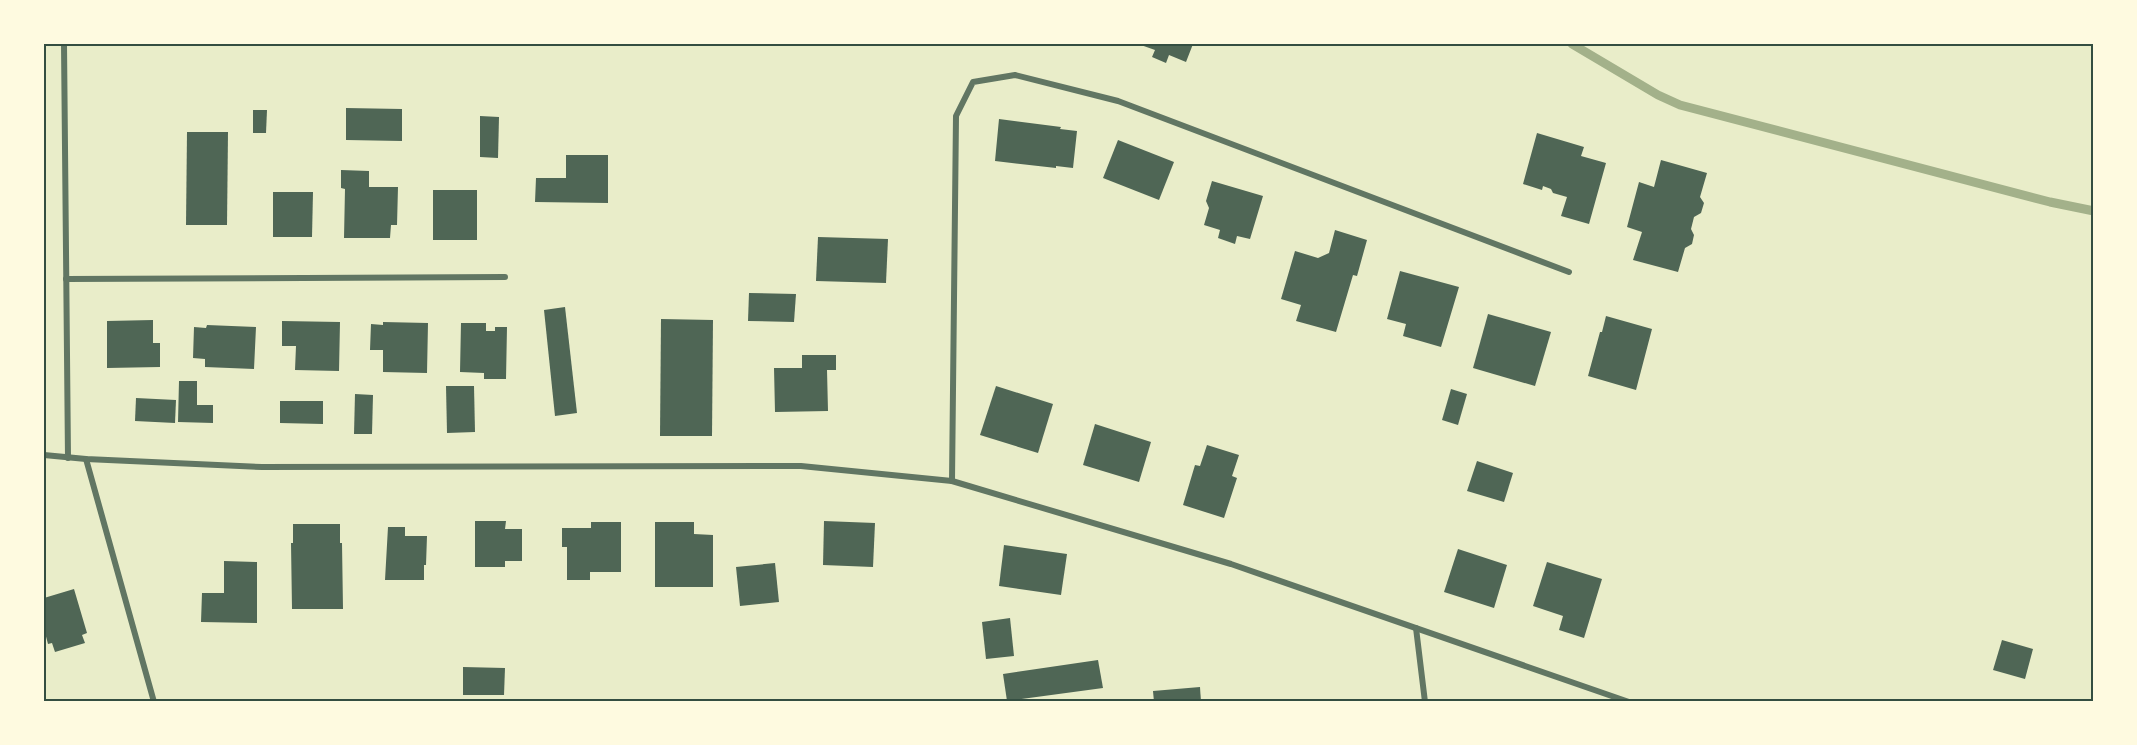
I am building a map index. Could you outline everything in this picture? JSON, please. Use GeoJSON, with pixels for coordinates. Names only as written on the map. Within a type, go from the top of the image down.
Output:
{"type":"FeatureCollection","features":[{"type":"Feature","properties":{"kind":"street"},"geometry":{"type":"LineString","coordinates":[[64,44],[68,459]]}},
{"type":"Feature","properties":{"kind":"street"},"geometry":{"type":"LineString","coordinates":[[952,481],[956,116],[973,82],[1015,75],[1118,101],[1569,272]]}},
{"type":"Feature","properties":{"kind":"street"},"geometry":{"type":"LineString","coordinates":[[66,279],[505,277]]}},
{"type":"Feature","properties":{"kind":"street"},"geometry":{"type":"LineString","coordinates":[[44,455],[68,459],[262,467],[801,466],[952,481],[1231,564],[1629,702]]}},
{"type":"Feature","properties":{"kind":"street"},"geometry":{"type":"LineString","coordinates":[[86,459],[154,702]]}},
{"type":"Feature","properties":{"kind":"street"},"geometry":{"type":"LineString","coordinates":[[1416,628],[1425,702]]}},
{"type":"Feature","properties":{"kind":"building"},"geometry":{"type":"Polygon","coordinates":[[[1138,44],[1193,44],[1186,62],[1169,55],[1166,63],[1152,57],[1155,50],[1138,44]]]}},
{"type":"Feature","properties":{"kind":"building"},"geometry":{"type":"Polygon","coordinates":[[[346,108],[402,109],[402,141],[346,140],[346,108]]]}},
{"type":"Feature","properties":{"kind":"building"},"geometry":{"type":"Polygon","coordinates":[[[253,110],[267,110],[266,133],[253,133],[253,110]]]}},
{"type":"Feature","properties":{"kind":"building"},"geometry":{"type":"Polygon","coordinates":[[[480,116],[499,117],[498,158],[480,157],[480,116]]]}},
{"type":"Feature","properties":{"kind":"building"},"geometry":{"type":"Polygon","coordinates":[[[999,119],[1077,131],[1073,168],[995,161],[999,119]]]}},
{"type":"Feature","properties":{"kind":"building"},"geometry":{"type":"Polygon","coordinates":[[[187,132],[228,132],[227,225],[186,225],[187,132]]]}},
{"type":"Feature","properties":{"kind":"building"},"geometry":{"type":"Polygon","coordinates":[[[1537,133],[1584,147],[1581,156],[1606,163],[1589,224],[1561,216],[1567,197],[1553,193],[1551,189],[1543,186],[1542,190],[1523,184],[1537,133]]]}},
{"type":"Feature","properties":{"kind":"building"},"geometry":{"type":"Polygon","coordinates":[[[1118,140],[1174,162],[1159,200],[1103,178],[1118,140]]]}},
{"type":"Feature","properties":{"kind":"building"},"geometry":{"type":"Polygon","coordinates":[[[566,155],[608,155],[608,203],[535,202],[536,178],[566,178],[566,155]]]}},
{"type":"Feature","properties":{"kind":"building"},"geometry":{"type":"Polygon","coordinates":[[[1661,160],[1707,173],[1700,197],[1704,203],[1701,213],[1694,217],[1691,229],[1694,235],[1692,244],[1685,248],[1678,272],[1633,260],[1642,232],[1627,227],[1639,182],[1654,187],[1661,160]]]}},
{"type":"Feature","properties":{"kind":"building"},"geometry":{"type":"Polygon","coordinates":[[[341,170],[369,171],[369,187],[398,187],[397,225],[391,225],[390,238],[344,238],[345,189],[341,188],[341,170]]]}},
{"type":"Feature","properties":{"kind":"building"},"geometry":{"type":"Polygon","coordinates":[[[1212,181],[1263,196],[1250,239],[1237,236],[1235,244],[1218,238],[1220,230],[1204,225],[1209,208],[1206,201],[1212,181]]]}},
{"type":"Feature","properties":{"kind":"building"},"geometry":{"type":"Polygon","coordinates":[[[433,190],[477,190],[477,240],[433,240],[433,190]]]}},
{"type":"Feature","properties":{"kind":"building"},"geometry":{"type":"Polygon","coordinates":[[[273,192],[313,192],[312,237],[273,237],[273,192]]]}},
{"type":"Feature","properties":{"kind":"building"},"geometry":{"type":"Polygon","coordinates":[[[1335,230],[1367,240],[1357,276],[1353,275],[1336,332],[1296,321],[1301,305],[1281,299],[1295,251],[1318,258],[1329,253],[1335,230]]]}},
{"type":"Feature","properties":{"kind":"building"},"geometry":{"type":"Polygon","coordinates":[[[818,237],[888,239],[886,283],[816,281],[818,237]]]}},
{"type":"Feature","properties":{"kind":"building"},"geometry":{"type":"Polygon","coordinates":[[[1400,271],[1459,287],[1441,347],[1403,336],[1406,324],[1387,319],[1400,271]]]}},
{"type":"Feature","properties":{"kind":"building"},"geometry":{"type":"Polygon","coordinates":[[[749,293],[796,294],[794,322],[748,321],[749,293]]]}},
{"type":"Feature","properties":{"kind":"building"},"geometry":{"type":"Polygon","coordinates":[[[565,307],[577,413],[555,416],[544,310],[565,307]]]}},
{"type":"Feature","properties":{"kind":"building"},"geometry":{"type":"Polygon","coordinates":[[[1488,314],[1551,332],[1535,386],[1473,368],[1488,314]]]}},
{"type":"Feature","properties":{"kind":"building"},"geometry":{"type":"Polygon","coordinates":[[[1606,316],[1652,329],[1636,390],[1588,376],[1606,316]]]}},
{"type":"Feature","properties":{"kind":"building"},"geometry":{"type":"Polygon","coordinates":[[[661,319],[713,320],[712,436],[660,436],[661,319]]]}},
{"type":"Feature","properties":{"kind":"building"},"geometry":{"type":"Polygon","coordinates":[[[153,320],[153,343],[160,343],[160,367],[107,368],[107,321],[153,320]]]}},
{"type":"Feature","properties":{"kind":"building"},"geometry":{"type":"Polygon","coordinates":[[[282,321],[340,322],[339,371],[295,370],[296,346],[282,346],[282,321]]]}},
{"type":"Feature","properties":{"kind":"building"},"geometry":{"type":"Polygon","coordinates":[[[383,322],[428,323],[427,373],[383,372],[383,350],[370,350],[371,324],[383,325],[383,322]]]}},
{"type":"Feature","properties":{"kind":"building"},"geometry":{"type":"Polygon","coordinates":[[[461,323],[486,323],[486,331],[495,331],[495,327],[507,327],[506,379],[484,379],[484,373],[460,372],[461,323]]]}},
{"type":"Feature","properties":{"kind":"building"},"geometry":{"type":"Polygon","coordinates":[[[207,325],[256,327],[254,369],[205,367],[205,359],[193,358],[194,327],[206,328],[207,325]]]}},
{"type":"Feature","properties":{"kind":"building"},"geometry":{"type":"Polygon","coordinates":[[[802,355],[836,355],[836,370],[827,370],[828,411],[775,412],[774,368],[802,368],[802,355]]]}},
{"type":"Feature","properties":{"kind":"building"},"geometry":{"type":"Polygon","coordinates":[[[179,381],[197,381],[197,405],[213,405],[213,423],[178,422],[179,381]]]}},
{"type":"Feature","properties":{"kind":"building"},"geometry":{"type":"Polygon","coordinates":[[[446,386],[474,386],[475,432],[447,433],[446,386]]]}},
{"type":"Feature","properties":{"kind":"building"},"geometry":{"type":"Polygon","coordinates":[[[996,386],[1053,404],[1038,453],[980,435],[996,386]]]}},
{"type":"Feature","properties":{"kind":"building"},"geometry":{"type":"Polygon","coordinates":[[[1451,389],[1467,394],[1458,425],[1442,420],[1451,389]]]}},
{"type":"Feature","properties":{"kind":"building"},"geometry":{"type":"Polygon","coordinates":[[[355,394],[373,395],[372,434],[354,434],[355,394]]]}},
{"type":"Feature","properties":{"kind":"building"},"geometry":{"type":"Polygon","coordinates":[[[136,398],[176,400],[175,423],[135,421],[136,398]]]}},
{"type":"Feature","properties":{"kind":"building"},"geometry":{"type":"Polygon","coordinates":[[[280,401],[323,401],[323,424],[280,423],[280,401]]]}},
{"type":"Feature","properties":{"kind":"building"},"geometry":{"type":"Polygon","coordinates":[[[1095,424],[1151,442],[1139,482],[1083,465],[1095,424]]]}},
{"type":"Feature","properties":{"kind":"building"},"geometry":{"type":"Polygon","coordinates":[[[1207,445],[1239,455],[1232,476],[1237,478],[1224,518],[1183,505],[1195,465],[1200,466],[1207,445]]]}},
{"type":"Feature","properties":{"kind":"building"},"geometry":{"type":"Polygon","coordinates":[[[1477,461],[1513,473],[1504,502],[1467,491],[1477,461]]]}},
{"type":"Feature","properties":{"kind":"building"},"geometry":{"type":"Polygon","coordinates":[[[475,521],[506,521],[505,529],[522,529],[522,561],[505,561],[505,567],[475,567],[475,521]]]}},
{"type":"Feature","properties":{"kind":"building"},"geometry":{"type":"Polygon","coordinates":[[[824,521],[875,523],[873,567],[823,565],[824,521]]]}},
{"type":"Feature","properties":{"kind":"building"},"geometry":{"type":"Polygon","coordinates":[[[591,522],[621,522],[621,572],[590,572],[590,580],[567,580],[567,547],[562,547],[562,528],[591,528],[591,522]]]}},
{"type":"Feature","properties":{"kind":"building"},"geometry":{"type":"Polygon","coordinates":[[[655,522],[694,522],[694,534],[713,535],[713,587],[655,587],[655,522]]]}},
{"type":"Feature","properties":{"kind":"building"},"geometry":{"type":"Polygon","coordinates":[[[293,524],[340,524],[343,609],[292,609],[293,524]]]}},
{"type":"Feature","properties":{"kind":"building"},"geometry":{"type":"Polygon","coordinates":[[[388,527],[405,527],[405,536],[427,536],[424,580],[385,580],[388,527]]]}},
{"type":"Feature","properties":{"kind":"building"},"geometry":{"type":"Polygon","coordinates":[[[1004,545],[1067,554],[1061,595],[999,586],[1004,545]]]}},
{"type":"Feature","properties":{"kind":"building"},"geometry":{"type":"Polygon","coordinates":[[[1458,549],[1507,565],[1494,608],[1444,592],[1458,549]]]}},
{"type":"Feature","properties":{"kind":"building"},"geometry":{"type":"Polygon","coordinates":[[[224,561],[257,562],[257,623],[201,622],[202,593],[224,593],[224,561]]]}},
{"type":"Feature","properties":{"kind":"building"},"geometry":{"type":"Polygon","coordinates":[[[1547,562],[1602,579],[1584,638],[1559,630],[1563,616],[1533,606],[1547,562]]]}},
{"type":"Feature","properties":{"kind":"building"},"geometry":{"type":"Polygon","coordinates":[[[775,563],[779,602],[740,606],[736,567],[775,563]]]}},
{"type":"Feature","properties":{"kind":"building"},"geometry":{"type":"Polygon","coordinates":[[[74,589],[87,633],[82,635],[85,643],[55,652],[52,643],[48,644],[44,629],[44,598],[74,589]]]}},
{"type":"Feature","properties":{"kind":"building"},"geometry":{"type":"Polygon","coordinates":[[[1010,618],[1014,656],[986,659],[982,622],[1010,618]]]}},
{"type":"Feature","properties":{"kind":"building"},"geometry":{"type":"Polygon","coordinates":[[[2002,640],[2033,649],[2025,679],[1993,670],[2002,640]]]}},
{"type":"Feature","properties":{"kind":"building"},"geometry":{"type":"Polygon","coordinates":[[[1098,660],[1103,688],[1007,701],[1003,674],[1098,660]]]}},
{"type":"Feature","properties":{"kind":"building"},"geometry":{"type":"Polygon","coordinates":[[[463,667],[505,668],[504,695],[463,695],[463,667]]]}},
{"type":"Feature","properties":{"kind":"building"},"geometry":{"type":"Polygon","coordinates":[[[1200,687],[1201,702],[1154,702],[1153,691],[1200,687]]]}},
{"type":"Feature","properties":{"kind":"waterway"},"geometry":{"type":"LineString","coordinates":[[1572,44],[1658,95],[1680,105],[2050,202],[2094,211]]}}]}
